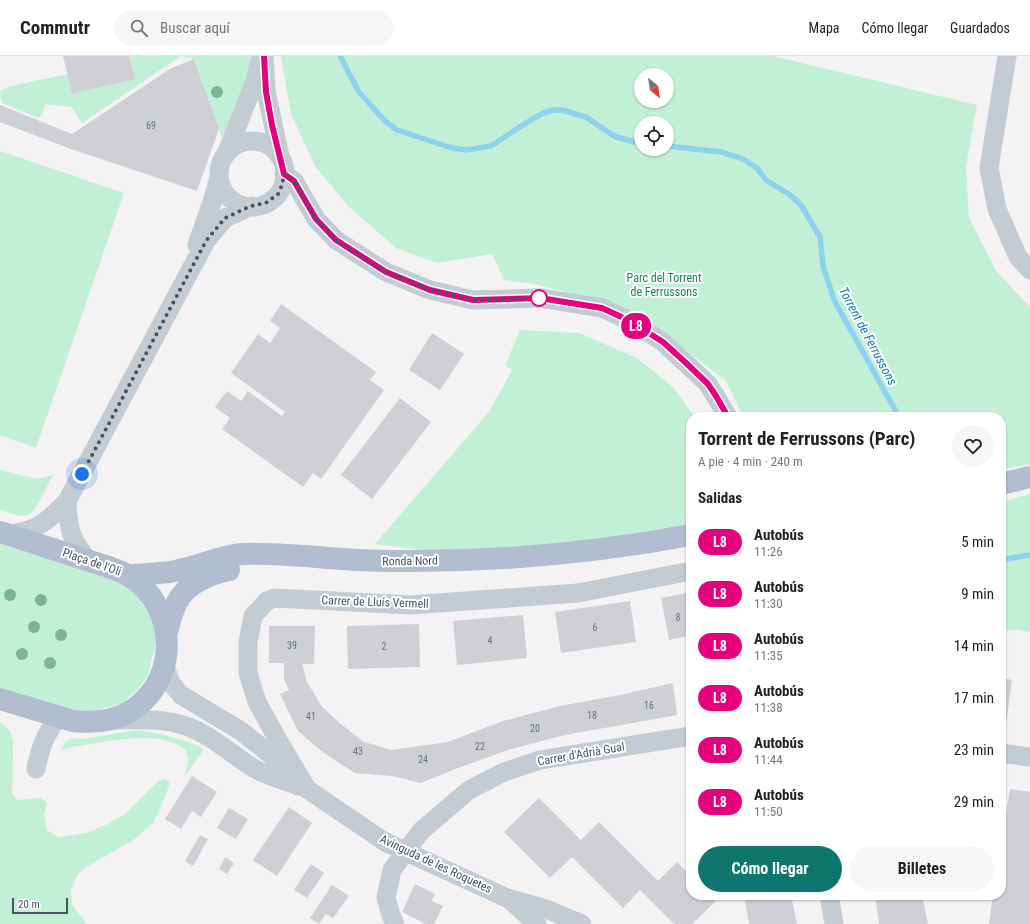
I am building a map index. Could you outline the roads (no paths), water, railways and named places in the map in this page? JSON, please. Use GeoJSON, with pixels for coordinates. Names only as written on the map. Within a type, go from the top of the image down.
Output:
{"type":"FeatureCollection","features":[{"type":"Feature","properties":{"kind":"main road"},"geometry":{"type":"LineString","coordinates":[[1006,469],[1030,464]]}},
{"type":"Feature","properties":{"kind":"main road"},"geometry":{"type":"LineString","coordinates":[[1006,483],[1030,477]]}},
{"type":"Feature","properties":{"kind":"main road","name":"Plaça de l'Oli"},"geometry":{"type":"LineString","coordinates":[[0,699],[72,722],[108,720],[128,713],[142,703],[156,685],[165,667],[167,642],[163,617],[148,592],[130,575],[3,533]]}},
{"type":"Feature","properties":{"kind":"main road","name":"Ronda Nord"},"geometry":{"type":"LineString","coordinates":[[130,575],[174,571],[220,558],[243,554],[282,555],[362,561],[478,559],[556,554],[686,536]]}},
{"type":"Feature","properties":{"kind":"main road","name":"Ronda Nord"},"geometry":{"type":"LineString","coordinates":[[166,632],[180,597],[190,587],[201,579],[219,572],[238,568],[262,567],[353,575],[394,576],[494,572],[589,564],[686,549]]}},
{"type":"Feature","properties":{"kind":"street"},"geometry":{"type":"LineString","coordinates":[[186,279],[212,202],[219,178],[221,162],[227,152],[255,81],[261,56]]}},
{"type":"Feature","properties":{"kind":"street"},"geometry":{"type":"LineString","coordinates":[[3,533],[28,532],[41,525],[55,514],[67,501],[206,241],[225,218],[251,206],[266,203],[278,194],[282,185],[282,165],[266,92],[264,56]]}},
{"type":"Feature","properties":{"kind":"street"},"geometry":{"type":"LineString","coordinates":[[1007,56],[989,168],[997,209],[1018,257],[1030,270]]}},
{"type":"Feature","properties":{"kind":"street"},"geometry":{"type":"LineString","coordinates":[[227,152],[235,145],[247,141],[265,144],[274,150],[316,219],[336,240],[386,272],[430,290],[473,300],[540,298],[602,308],[628,320],[663,342],[708,384],[725,412]]}},
{"type":"Feature","properties":{"kind":"street"},"geometry":{"type":"LineString","coordinates":[[219,178],[222,189],[231,200],[237,204],[251,206]]}},
{"type":"Feature","properties":{"kind":"street"},"geometry":{"type":"LineString","coordinates":[[67,501],[67,519],[72,537],[89,561]]}},
{"type":"Feature","properties":{"kind":"street","name":"Carrer de Lluís Vermell"},"geometry":{"type":"LineString","coordinates":[[307,789],[257,702],[248,673],[248,642],[253,616],[266,601],[275,598],[410,605],[493,600],[578,593],[686,572]]}},
{"type":"Feature","properties":{"kind":"street","name":"Avinguda de les Roquetes"},"geometry":{"type":"LineString","coordinates":[[165,667],[171,684],[182,695],[241,731],[271,755],[307,789],[385,842],[507,898],[546,908],[582,924]]}},
{"type":"Feature","properties":{"kind":"street"},"geometry":{"type":"LineString","coordinates":[[36,769],[40,750],[50,727],[58,718]]}},
{"type":"Feature","properties":{"kind":"street","name":"Avinguda de les Roquetes"},"geometry":{"type":"LineString","coordinates":[[108,720],[150,719],[180,724],[197,731],[224,746],[256,769],[307,789]]}},
{"type":"Feature","properties":{"kind":"street","name":"Carrer d'Adrià Gual"},"geometry":{"type":"LineString","coordinates":[[395,924],[386,898],[392,870],[421,831],[469,790],[504,772],[540,760],[686,737]]}},
{"type":"Feature","properties":{"kind":"street"},"geometry":{"type":"LineString","coordinates":[[1006,754],[1030,757]]}},
{"type":"Feature","properties":{"kind":"street","name":"Avinguda de les Roquetes"},"geometry":{"type":"LineString","coordinates":[[507,898],[537,924]]}},
{"type":"Feature","properties":{"kind":"street"},"geometry":{"type":"LineString","coordinates":[[830,900],[834,924]]}},
{"type":"Feature","properties":{"kind":"waterway","name":"Torrent de Ferrussons"},"geometry":{"type":"LineString","coordinates":[[340,56],[359,92],[385,121],[397,130],[452,148],[466,150],[491,146],[543,113],[553,110],[562,110],[586,117],[614,136],[634,142]]}},
{"type":"Feature","properties":{"kind":"waterway","name":"Torrent de Ferrussons"},"geometry":{"type":"LineString","coordinates":[[674,147],[721,152],[743,159],[757,168],[766,180],[790,195],[801,205],[820,237],[823,266],[834,300],[896,412]]}},
{"type":"Feature","properties":{"kind":"waterway","name":"Torrent de Ferrussons"},"geometry":{"type":"LineString","coordinates":[[1006,559],[1030,555]]}},
{"type":"Feature","properties":{"kind":"park label","name":"Parc del Torrent de Ferrussons"},"geometry":{"type":"Point","coordinates":[664,285]}}]}
